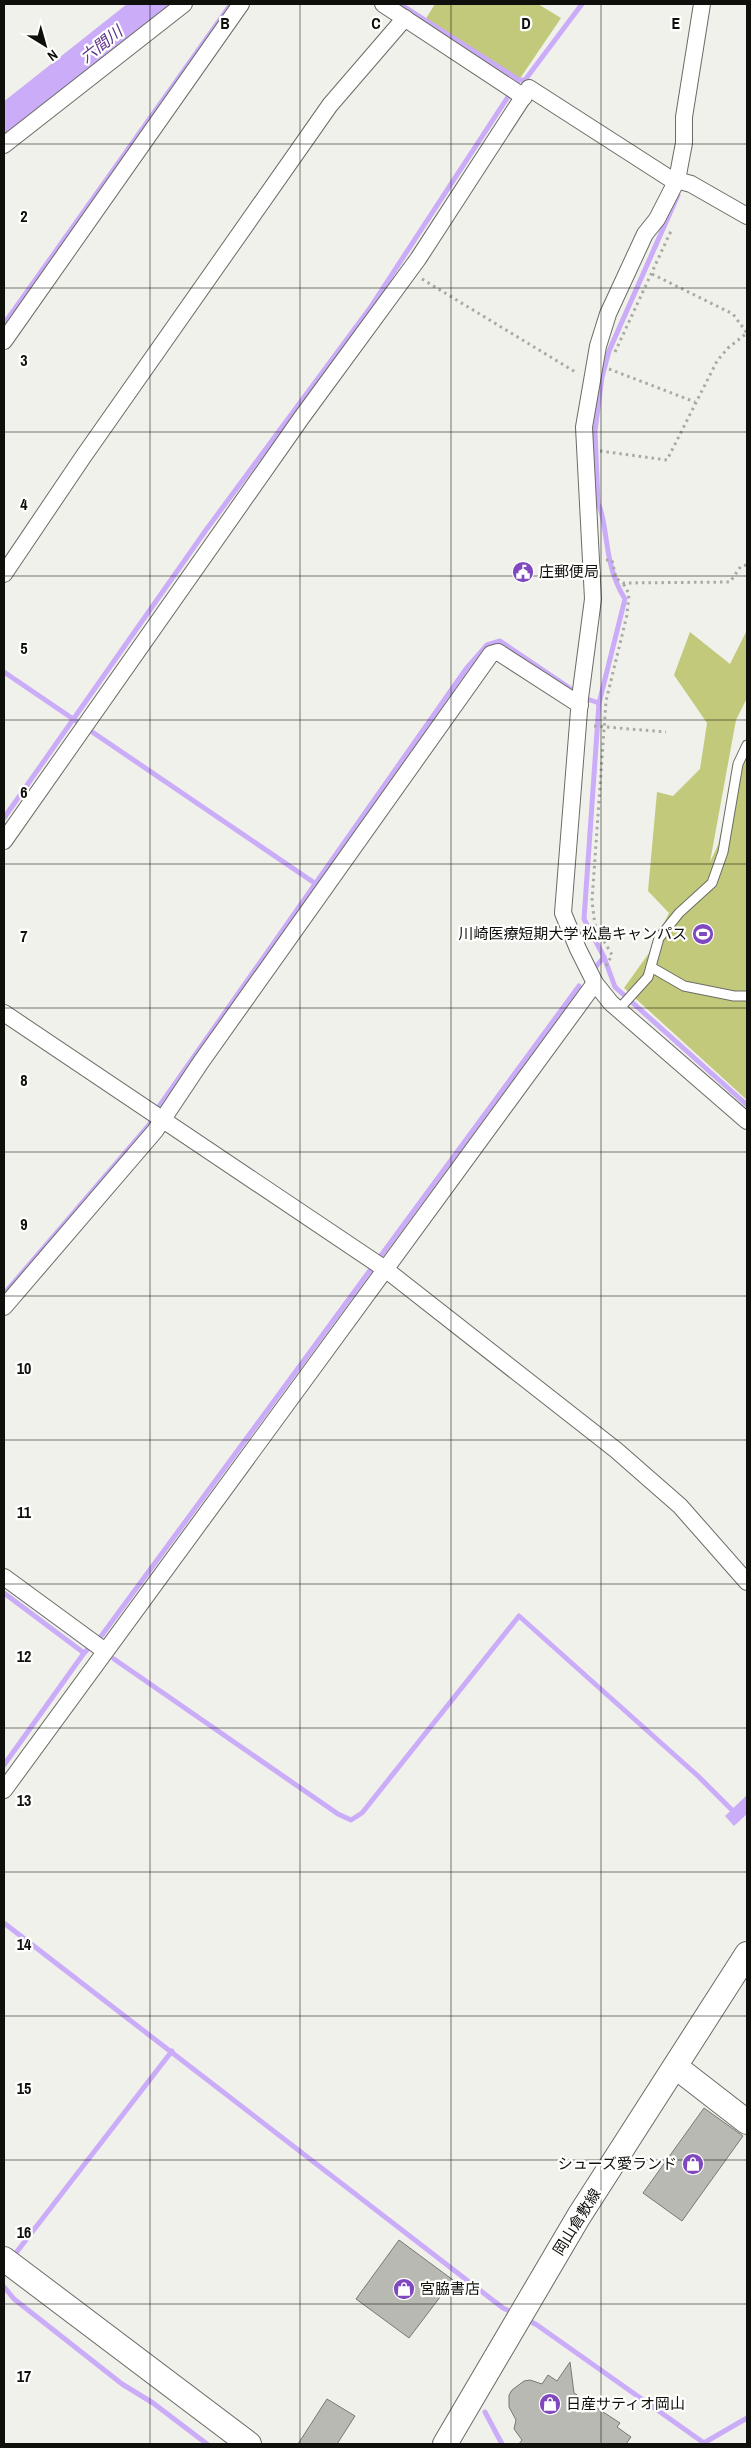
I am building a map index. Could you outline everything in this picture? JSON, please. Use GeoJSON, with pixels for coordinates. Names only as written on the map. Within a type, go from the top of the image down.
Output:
{"type":"FeatureCollection","features":[{"type":"Feature","properties":{"kind":"main road","name":"岡山倉敷線"},"geometry":{"type":"LineString","coordinates":[[445,2444],[579,2216],[747,1954]]}},
{"type":"Feature","properties":{"kind":"main road"},"geometry":{"type":"LineString","coordinates":[[676,2066],[747,2122]]}},
{"type":"Feature","properties":{"kind":"main road"},"geometry":{"type":"LineString","coordinates":[[10,2263],[249,2444]]}},
{"type":"Feature","properties":{"kind":"street"},"geometry":{"type":"LineString","coordinates":[[4,145],[184,4]]}},
{"type":"Feature","properties":{"kind":"street"},"geometry":{"type":"LineString","coordinates":[[4,341],[241,4]]}},
{"type":"Feature","properties":{"kind":"street"},"geometry":{"type":"LineString","coordinates":[[383,4],[516,92]]}},
{"type":"Feature","properties":{"kind":"street"},"geometry":{"type":"LineString","coordinates":[[702,4],[684,117],[684,143],[677,180],[656,220],[645,234],[618,288],[598,346],[584,427],[585,475],[593,599],[580,698],[563,913],[578,950],[595,984],[625,1002],[747,1122]]}},
{"type":"Feature","properties":{"kind":"street"},"geometry":{"type":"LineString","coordinates":[[4,574],[83,456],[330,105],[405,18]]}},
{"type":"Feature","properties":{"kind":"street"},"geometry":{"type":"LineString","coordinates":[[4,841],[302,417],[418,259],[516,92],[529,88],[669,178],[691,184],[747,216]]}},
{"type":"Feature","properties":{"kind":"street"},"geometry":{"type":"LineString","coordinates":[[4,1307],[155,1131],[156,1117],[491,654],[498,652],[580,698]]}},
{"type":"Feature","properties":{"kind":"street"},"geometry":{"type":"LineString","coordinates":[[4,1790],[98,1646],[378,1264],[595,984]]}},
{"type":"Feature","properties":{"kind":"street"},"geometry":{"type":"LineString","coordinates":[[4,1014],[378,1264],[616,1450],[680,1506],[747,1582]]}},
{"type":"Feature","properties":{"kind":"street"},"geometry":{"type":"LineString","coordinates":[[4,1577],[98,1646]]}},
{"type":"Feature","properties":{"kind":"lane"},"geometry":{"type":"LineString","coordinates":[[625,1002],[648,977],[660,938],[679,913],[712,883],[723,852],[738,764],[747,745]]}},
{"type":"Feature","properties":{"kind":"lane"},"geometry":{"type":"LineString","coordinates":[[651,967],[684,986],[734,996],[747,996]]}},
{"type":"Feature","properties":{"kind":"path"},"geometry":{"type":"LineString","coordinates":[[612,359],[671,229]]}},
{"type":"Feature","properties":{"kind":"path"},"geometry":{"type":"LineString","coordinates":[[600,451],[667,460],[694,402],[717,362],[728,348],[747,333],[733,314],[652,274]]}},
{"type":"Feature","properties":{"kind":"path"},"geometry":{"type":"LineString","coordinates":[[417,276],[582,376]]}},
{"type":"Feature","properties":{"kind":"path"},"geometry":{"type":"LineString","coordinates":[[611,364],[608,369],[694,402]]}},
{"type":"Feature","properties":{"kind":"path"},"geometry":{"type":"LineString","coordinates":[[610,959],[612,955],[593,917],[592,901],[600,795],[601,726],[627,614],[629,594],[623,583],[616,578],[612,560]]}},
{"type":"Feature","properties":{"kind":"path"},"geometry":{"type":"LineString","coordinates":[[623,583],[730,582],[741,566],[747,565]]}},
{"type":"Feature","properties":{"kind":"path"},"geometry":{"type":"LineString","coordinates":[[593,726],[666,732]]}},
{"type":"Feature","properties":{"kind":"green space"},"geometry":{"type":"Polygon","coordinates":[[[435,4],[538,4],[561,18],[519,80],[425,20],[435,4]]]}},
{"type":"Feature","properties":{"kind":"green space","name":"川崎医療短期大学 松島キャンパス"},"geometry":{"type":"Polygon","coordinates":[[[747,630],[747,698],[736,720],[710,862],[718,845],[733,781],[747,737],[747,1100],[624,988],[649,953],[669,913],[648,891],[657,792],[673,796],[700,769],[707,723],[674,675],[690,632],[730,664],[747,630]]]}},
{"type":"Feature","properties":{"kind":"shaded area"},"geometry":{"type":"Polygon","coordinates":[[[747,1795],[747,1814],[734,1826],[725,1816],[747,1795]]]}},
{"type":"Feature","properties":{"kind":"building","name":"シューズ愛ランド"},"geometry":{"type":"Polygon","coordinates":[[[704,2108],[743,2136],[682,2221],[643,2193],[704,2108]]]}},
{"type":"Feature","properties":{"kind":"building","name":"宮脇書店"},"geometry":{"type":"Polygon","coordinates":[[[399,2240],[453,2280],[409,2338],[356,2299],[399,2240]]]}},
{"type":"Feature","properties":{"kind":"building","name":"日産サティオ岡山"},"geometry":{"type":"Polygon","coordinates":[[[570,2362],[574,2393],[620,2423],[617,2427],[631,2437],[626,2444],[519,2444],[522,2440],[514,2429],[516,2420],[509,2407],[509,2395],[512,2390],[524,2381],[530,2380],[542,2384],[548,2375],[557,2381],[570,2362]]]}},
{"type":"Feature","properties":{"kind":"building"},"geometry":{"type":"Polygon","coordinates":[[[327,2399],[355,2416],[337,2444],[298,2444],[327,2399]]]}},
{"type":"Feature","properties":{"kind":"waterway","name":"六間川"},"geometry":{"type":"LineString","coordinates":[[4,121],[152,4]]}},
{"type":"Feature","properties":{"kind":"waterway"},"geometry":{"type":"LineString","coordinates":[[4,324],[231,4]]}},
{"type":"Feature","properties":{"kind":"waterway"},"geometry":{"type":"LineString","coordinates":[[400,4],[519,80],[525,80],[582,4]]}},
{"type":"Feature","properties":{"kind":"waterway"},"geometry":{"type":"LineString","coordinates":[[4,818],[206,530],[370,308],[519,80]]}},
{"type":"Feature","properties":{"kind":"waterway"},"geometry":{"type":"LineString","coordinates":[[678,195],[609,351],[602,377],[595,431],[598,503],[612,570],[617,585],[625,599],[599,703],[584,919],[604,957],[615,987],[747,1105]]}},
{"type":"Feature","properties":{"kind":"waterway"},"geometry":{"type":"LineString","coordinates":[[4,1294],[149,1125],[160,1105],[466,669],[487,645],[500,641],[577,693]]}},
{"type":"Feature","properties":{"kind":"waterway"},"geometry":{"type":"LineString","coordinates":[[4,672],[316,884]]}},
{"type":"Feature","properties":{"kind":"waterway"},"geometry":{"type":"LineString","coordinates":[[584,698],[599,703]]}},
{"type":"Feature","properties":{"kind":"waterway"},"geometry":{"type":"LineString","coordinates":[[594,969],[604,957]]}},
{"type":"Feature","properties":{"kind":"waterway"},"geometry":{"type":"LineString","coordinates":[[4,1765],[84,1653],[102,1635],[579,986]]}},
{"type":"Feature","properties":{"kind":"waterway"},"geometry":{"type":"LineString","coordinates":[[4,1593],[84,1653]]}},
{"type":"Feature","properties":{"kind":"waterway"},"geometry":{"type":"LineString","coordinates":[[114,1659],[338,1814],[351,1820],[362,1813],[519,1616],[698,1776],[736,1814]]}},
{"type":"Feature","properties":{"kind":"waterway"},"geometry":{"type":"LineString","coordinates":[[4,1923],[503,2308],[514,2313]]}},
{"type":"Feature","properties":{"kind":"waterway"},"geometry":{"type":"LineString","coordinates":[[12,2258],[172,2051]]}},
{"type":"Feature","properties":{"kind":"waterway"},"geometry":{"type":"LineString","coordinates":[[4,2287],[14,2299],[122,2384],[153,2403],[207,2444]]}},
{"type":"Feature","properties":{"kind":"waterway"},"geometry":{"type":"LineString","coordinates":[[526,2319],[704,2443]]}},
{"type":"Feature","properties":{"kind":"waterway"},"geometry":{"type":"LineString","coordinates":[[485,2412],[502,2444]]}},
{"type":"Feature","properties":{"kind":"waterway"},"geometry":{"type":"LineString","coordinates":[[702,2444],[747,2418]]}},
{"type":"Feature","properties":{"kind":"place","name":"庄郵便局"},"geometry":{"type":"Point","coordinates":[523,572]}},
{"type":"Feature","properties":{"kind":"place","name":"川崎医療短期大学 松島キャンパス"},"geometry":{"type":"Point","coordinates":[703,934]}},
{"type":"Feature","properties":{"kind":"place","name":"シューズ愛ランド"},"geometry":{"type":"Point","coordinates":[693,2164]}},
{"type":"Feature","properties":{"kind":"place","name":"宮脇書店"},"geometry":{"type":"Point","coordinates":[404,2289]}},
{"type":"Feature","properties":{"kind":"place","name":"日産サティオ岡山"},"geometry":{"type":"Point","coordinates":[550,2404]}}]}
